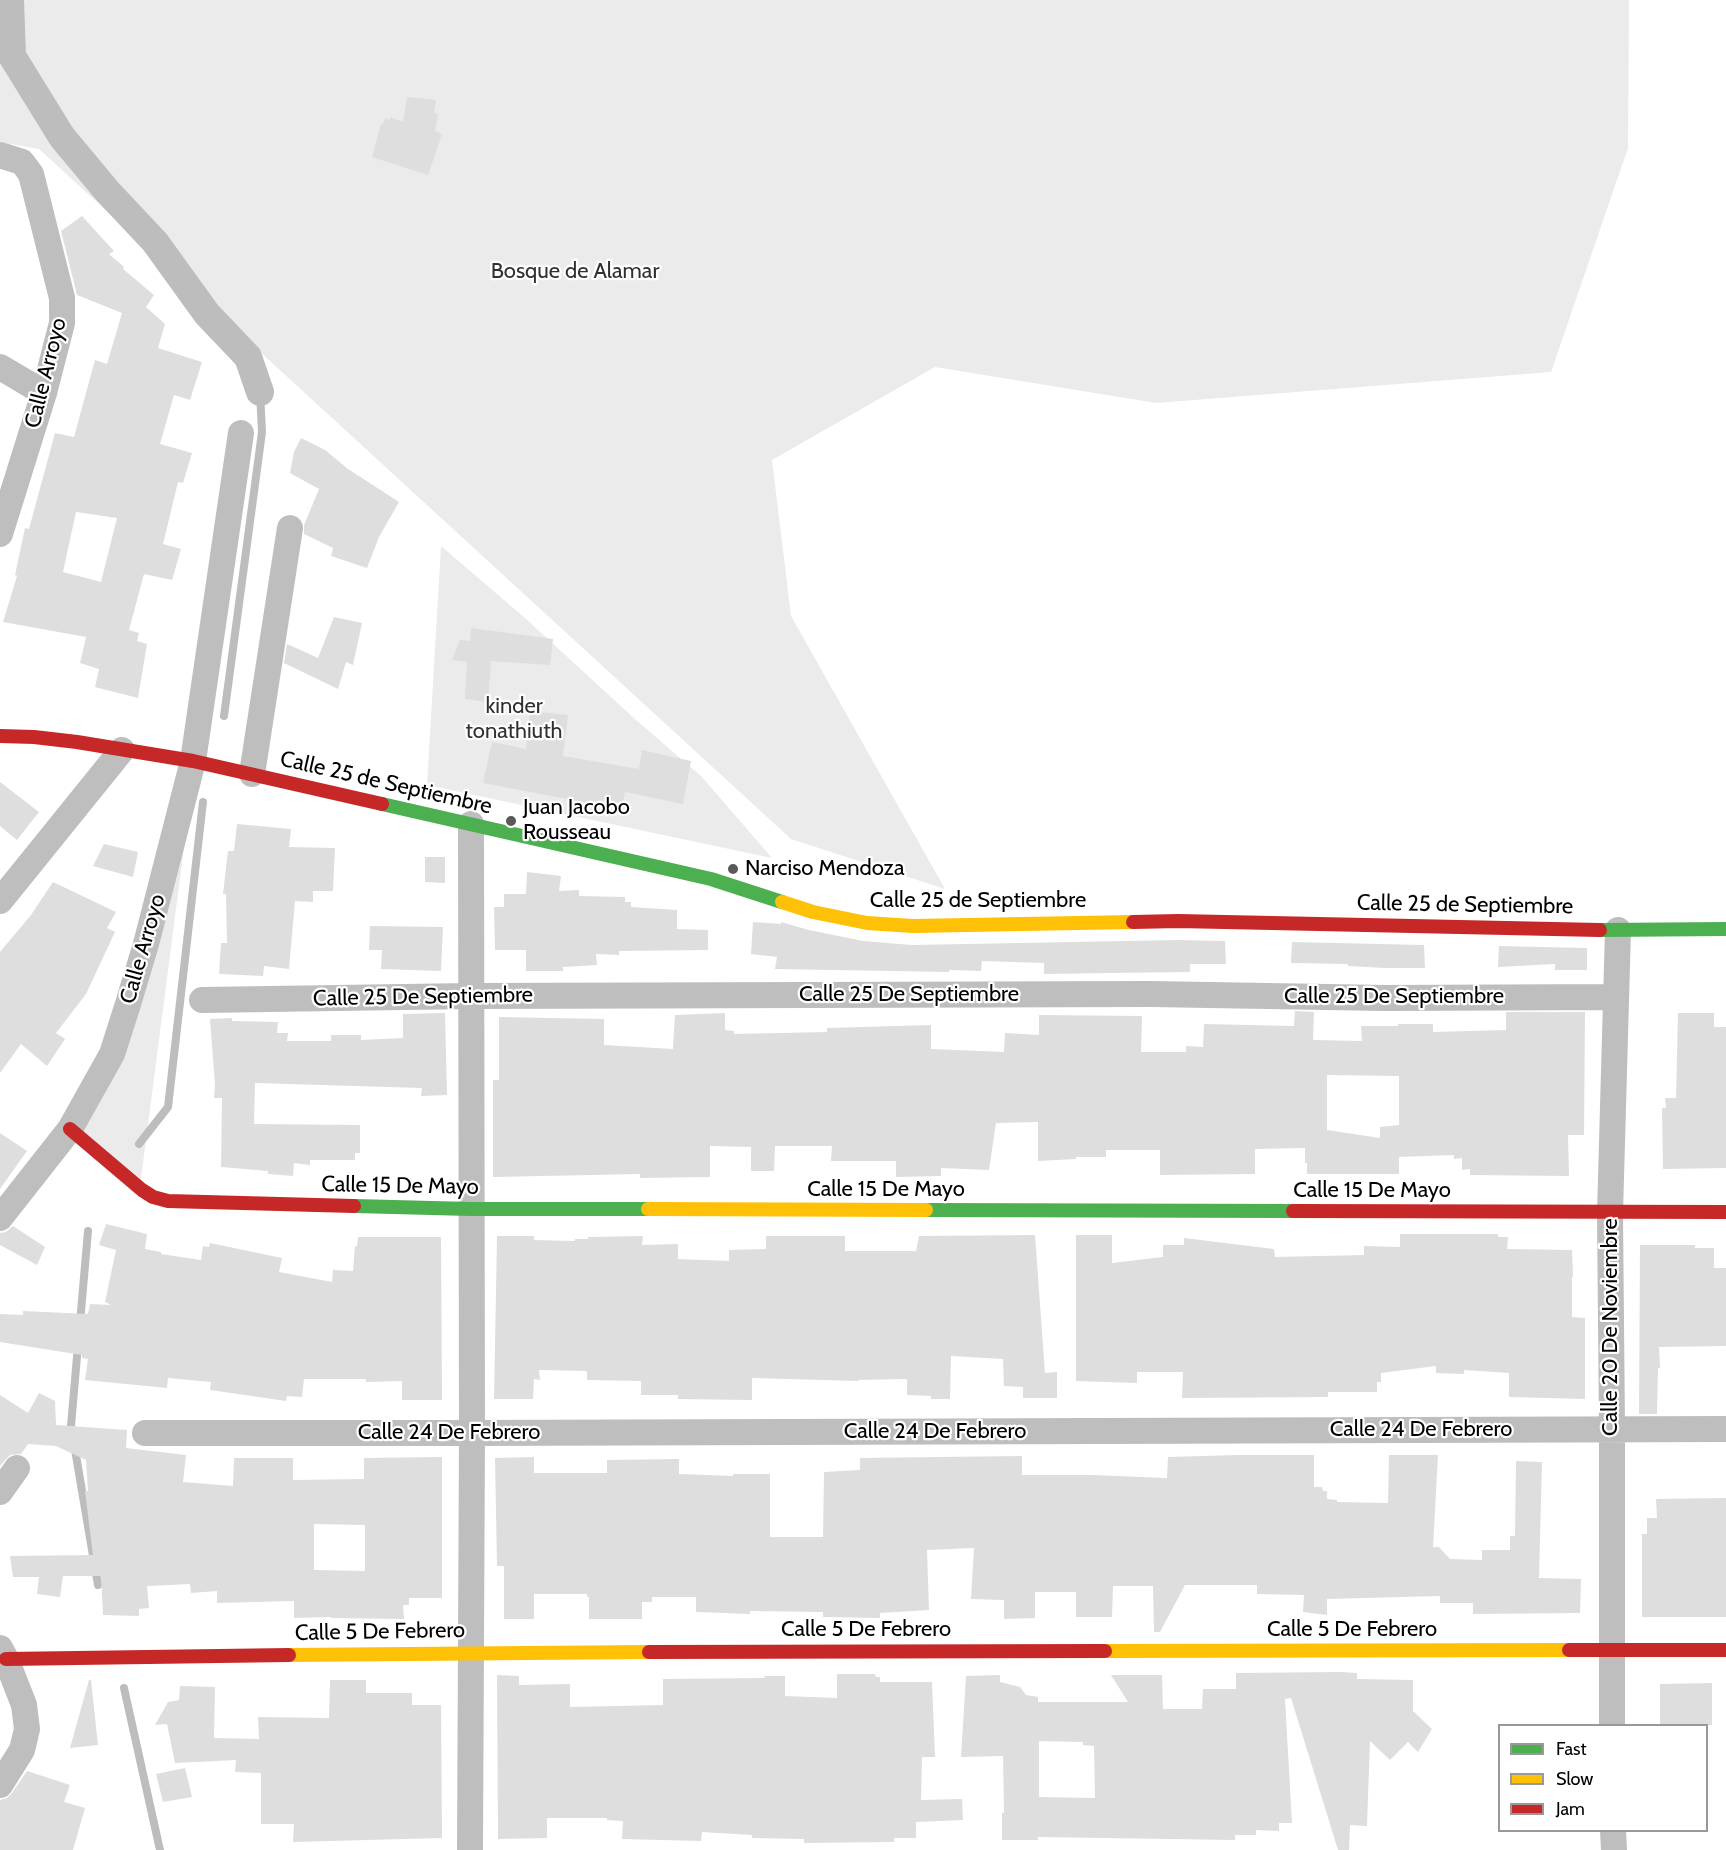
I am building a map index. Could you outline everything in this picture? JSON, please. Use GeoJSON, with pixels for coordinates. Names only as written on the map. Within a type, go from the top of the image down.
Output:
{"type":"FeatureCollection","features":[{"type":"Feature","properties":{"kind":"street","name":"Calle Arroyo"},"geometry":{"type":"LineString","coordinates":[[0,155],[22,162],[31,174],[62,298],[62,323],[44,393],[0,534]]}},
{"type":"Feature","properties":{"kind":"street"},"geometry":{"type":"LineString","coordinates":[[0,367],[44,393]]}},
{"type":"Feature","properties":{"kind":"street","name":"Calle Arroyo"},"geometry":{"type":"LineString","coordinates":[[0,1218],[70,1129],[112,1054],[146,944],[193,761],[241,433]]}},
{"type":"Feature","properties":{"kind":"street"},"geometry":{"type":"LineString","coordinates":[[252,774],[290,528]]}},
{"type":"Feature","properties":{"kind":"street","name":"Calle 25 de Septiembre"},"geometry":{"type":"LineString","coordinates":[[0,736],[34,737],[193,761],[711,879],[813,912],[892,926],[1189,921],[1618,930],[1726,929]]}},
{"type":"Feature","properties":{"kind":"street"},"geometry":{"type":"LineString","coordinates":[[0,901],[122,750]]}},
{"type":"Feature","properties":{"kind":"street"},"geometry":{"type":"LineString","coordinates":[[470,1850],[471,824]]}},
{"type":"Feature","properties":{"kind":"street","name":"Calle 20 De Noviembre"},"geometry":{"type":"LineString","coordinates":[[1612,1724],[1610,1213],[1618,930]]}},
{"type":"Feature","properties":{"kind":"street","name":"Calle 25 De Septiembre"},"geometry":{"type":"LineString","coordinates":[[202,1000],[471,996],[1150,994],[1385,998],[1615,997]]}},
{"type":"Feature","properties":{"kind":"street","name":"Calle 15 De Mayo"},"geometry":{"type":"LineString","coordinates":[[70,1129],[142,1190],[168,1202],[471,1209],[1726,1212]]}},
{"type":"Feature","properties":{"kind":"street","name":"Calle 24 De Febrero"},"geometry":{"type":"LineString","coordinates":[[145,1432],[1726,1429]]}},
{"type":"Feature","properties":{"kind":"street"},"geometry":{"type":"LineString","coordinates":[[0,1492],[17,1468]]}},
{"type":"Feature","properties":{"kind":"street","name":"Calle 5 De Febrero"},"geometry":{"type":"LineString","coordinates":[[3,1653],[1726,1650]]}},
{"type":"Feature","properties":{"kind":"street"},"geometry":{"type":"LineString","coordinates":[[0,1785],[22,1750],[27,1729],[24,1706],[3,1653]]}},
{"type":"Feature","properties":{"kind":"street"},"geometry":{"type":"LineString","coordinates":[[1613,1832],[1614,1850]]}},
{"type":"Feature","properties":{"kind":"green space","name":"Bosque de Alamar"},"geometry":{"type":"Polygon","coordinates":[[[0,0],[1629,0],[1628,148],[1551,372],[1156,403],[935,367],[772,460],[791,616],[945,889],[791,839],[39,149],[0,142],[0,0]]]}},
{"type":"Feature","properties":{"kind":"green space","name":"kinder tonathiuth"},"geometry":{"type":"Polygon","coordinates":[[[441,546],[701,776],[772,858],[427,785],[441,546]]]}},
{"type":"Feature","properties":{"kind":"green space"},"geometry":{"type":"Polygon","coordinates":[[[193,778],[139,1194],[73,1136],[193,778]]]}},
{"type":"Feature","properties":{"kind":"building"},"geometry":{"type":"Polygon","coordinates":[[[407,97],[436,100],[434,113],[438,114],[435,131],[442,134],[428,175],[372,157],[381,124],[385,118],[390,120],[390,117],[403,122],[407,97]]]}},
{"type":"Feature","properties":{"kind":"building"},"geometry":{"type":"Polygon","coordinates":[[[82,216],[114,251],[109,254],[154,295],[146,307],[165,324],[158,348],[202,362],[190,400],[174,395],[160,444],[192,453],[183,483],[178,482],[163,544],[181,549],[172,580],[144,574],[129,630],[139,633],[137,641],[147,644],[138,698],[95,687],[99,669],[80,663],[86,637],[3,622],[17,576],[15,575],[25,528],[29,529],[55,433],[74,437],[95,360],[107,364],[122,313],[77,295],[61,231],[82,216]],[[76,512],[63,572],[101,582],[117,518],[76,512]]]}},
{"type":"Feature","properties":{"kind":"building"},"geometry":{"type":"Polygon","coordinates":[[[301,438],[325,450],[348,469],[399,502],[379,537],[367,568],[331,556],[333,548],[304,534],[304,525],[319,489],[290,473],[294,452],[301,438]]]}},
{"type":"Feature","properties":{"kind":"building"},"geometry":{"type":"Polygon","coordinates":[[[334,617],[362,623],[353,665],[346,662],[338,689],[284,663],[287,644],[318,658],[334,617]]]}},
{"type":"Feature","properties":{"kind":"building"},"geometry":{"type":"Polygon","coordinates":[[[471,628],[553,639],[550,665],[491,661],[488,702],[465,699],[467,662],[452,660],[460,640],[470,641],[471,628]]]}},
{"type":"Feature","properties":{"kind":"building"},"geometry":{"type":"Polygon","coordinates":[[[530,711],[568,715],[563,756],[639,769],[642,750],[691,761],[683,804],[625,792],[622,807],[604,804],[603,806],[483,783],[492,742],[526,749],[530,711]]]}},
{"type":"Feature","properties":{"kind":"building"},"geometry":{"type":"Polygon","coordinates":[[[0,782],[39,812],[17,840],[0,826],[0,782]]]}},
{"type":"Feature","properties":{"kind":"building"},"geometry":{"type":"Polygon","coordinates":[[[237,824],[291,829],[289,847],[335,848],[333,891],[313,891],[313,902],[295,901],[289,969],[264,966],[263,976],[219,974],[221,943],[227,943],[226,894],[223,894],[228,851],[234,851],[237,824]]]}},
{"type":"Feature","properties":{"kind":"building"},"geometry":{"type":"Polygon","coordinates":[[[104,844],[138,852],[133,877],[93,866],[104,844]]]}},
{"type":"Feature","properties":{"kind":"building"},"geometry":{"type":"Polygon","coordinates":[[[425,857],[445,857],[445,883],[425,882],[425,857]]]}},
{"type":"Feature","properties":{"kind":"building"},"geometry":{"type":"Polygon","coordinates":[[[527,872],[561,876],[559,891],[579,890],[579,896],[625,897],[625,902],[631,902],[631,907],[677,910],[677,929],[708,930],[708,950],[619,951],[619,955],[596,954],[597,965],[563,967],[563,971],[526,971],[526,950],[495,950],[494,907],[504,907],[504,894],[526,894],[527,872]]]}},
{"type":"Feature","properties":{"kind":"building"},"geometry":{"type":"Polygon","coordinates":[[[53,882],[116,912],[107,928],[115,932],[86,994],[56,1033],[65,1039],[47,1066],[21,1044],[0,1073],[0,952],[31,915],[53,882]]]}},
{"type":"Feature","properties":{"kind":"building"},"geometry":{"type":"Polygon","coordinates":[[[753,922],[781,924],[781,922],[863,941],[912,945],[1225,941],[1226,964],[1190,964],[1190,972],[1044,974],[1044,963],[982,961],[981,971],[775,969],[777,957],[751,954],[753,922]]]}},
{"type":"Feature","properties":{"kind":"building"},"geometry":{"type":"Polygon","coordinates":[[[370,926],[443,927],[441,971],[381,969],[382,950],[369,950],[370,926]]]}},
{"type":"Feature","properties":{"kind":"building"},"geometry":{"type":"Polygon","coordinates":[[[1292,942],[1424,945],[1425,968],[1291,963],[1292,942]]]}},
{"type":"Feature","properties":{"kind":"building"},"geometry":{"type":"Polygon","coordinates":[[[1499,946],[1587,948],[1587,970],[1555,970],[1555,964],[1498,967],[1499,946]]]}},
{"type":"Feature","properties":{"kind":"building"},"geometry":{"type":"Polygon","coordinates":[[[1295,1011],[1314,1012],[1313,1040],[1362,1041],[1361,1026],[1433,1024],[1433,1032],[1506,1030],[1506,1012],[1585,1012],[1584,1135],[1568,1135],[1569,1176],[1470,1175],[1470,1169],[1462,1170],[1462,1158],[1454,1159],[1454,1155],[1399,1157],[1399,1174],[1307,1174],[1305,1148],[1255,1149],[1255,1174],[1160,1175],[1160,1150],[1106,1150],[1106,1157],[1038,1161],[1038,1122],[996,1123],[989,1170],[941,1168],[941,1176],[896,1177],[896,1161],[831,1161],[832,1146],[775,1146],[774,1171],[751,1171],[751,1147],[710,1146],[710,1177],[640,1178],[640,1174],[493,1177],[493,1080],[499,1080],[499,1017],[604,1019],[604,1045],[673,1049],[675,1015],[725,1013],[725,1030],[734,1031],[734,1034],[827,1032],[827,1028],[931,1025],[931,1049],[1004,1052],[1005,1033],[1039,1035],[1039,1015],[1142,1016],[1141,1052],[1186,1052],[1186,1046],[1203,1047],[1204,1024],[1294,1026],[1295,1011]],[[1327,1075],[1327,1130],[1380,1138],[1380,1127],[1399,1125],[1399,1076],[1327,1075]]]}},
{"type":"Feature","properties":{"kind":"building"},"geometry":{"type":"Polygon","coordinates":[[[445,1013],[447,1095],[421,1096],[422,1088],[255,1083],[254,1124],[360,1125],[360,1153],[355,1153],[355,1160],[310,1160],[310,1165],[294,1163],[293,1176],[268,1174],[268,1171],[221,1167],[222,1098],[214,1098],[210,1019],[232,1018],[232,1021],[278,1022],[277,1033],[288,1033],[287,1041],[331,1041],[331,1035],[361,1035],[361,1040],[403,1038],[403,1014],[445,1013]]]}},
{"type":"Feature","properties":{"kind":"building"},"geometry":{"type":"Polygon","coordinates":[[[1678,1013],[1714,1013],[1714,1027],[1726,1027],[1726,1168],[1663,1169],[1662,1108],[1666,1108],[1665,1098],[1676,1098],[1678,1013]]]}},
{"type":"Feature","properties":{"kind":"building"},"geometry":{"type":"Polygon","coordinates":[[[0,1133],[27,1151],[0,1189],[0,1133]]]}},
{"type":"Feature","properties":{"kind":"building"},"geometry":{"type":"Polygon","coordinates":[[[106,1224],[147,1234],[145,1249],[161,1252],[161,1254],[201,1260],[203,1246],[209,1247],[210,1243],[282,1258],[279,1272],[332,1282],[333,1270],[353,1271],[358,1237],[441,1237],[442,1400],[402,1400],[402,1381],[304,1379],[302,1397],[287,1396],[286,1401],[210,1390],[211,1382],[168,1378],[167,1388],[85,1380],[88,1359],[82,1358],[82,1355],[0,1342],[0,1314],[23,1315],[23,1311],[88,1314],[90,1304],[111,1305],[105,1302],[116,1250],[99,1245],[106,1224]]]}},
{"type":"Feature","properties":{"kind":"building"},"geometry":{"type":"Polygon","coordinates":[[[13,1226],[45,1247],[37,1265],[0,1245],[0,1233],[6,1232],[13,1226]]]}},
{"type":"Feature","properties":{"kind":"building"},"geometry":{"type":"Polygon","coordinates":[[[1400,1234],[1498,1234],[1498,1237],[1508,1237],[1507,1249],[1572,1250],[1572,1317],[1585,1318],[1585,1399],[1509,1397],[1509,1373],[1464,1370],[1464,1374],[1436,1373],[1436,1366],[1381,1373],[1381,1382],[1377,1382],[1377,1392],[1328,1392],[1328,1397],[1182,1398],[1183,1372],[1137,1372],[1137,1383],[1076,1381],[1076,1235],[1112,1235],[1112,1263],[1163,1257],[1163,1245],[1184,1245],[1184,1238],[1274,1249],[1275,1257],[1364,1255],[1364,1246],[1400,1247],[1400,1234]]]}},
{"type":"Feature","properties":{"kind":"building"},"geometry":{"type":"Polygon","coordinates":[[[1035,1235],[1045,1373],[1057,1372],[1057,1398],[1023,1398],[1023,1387],[1004,1386],[1003,1359],[951,1356],[950,1399],[907,1395],[907,1379],[858,1381],[752,1378],[752,1400],[678,1399],[678,1395],[641,1395],[641,1381],[587,1380],[587,1371],[539,1370],[540,1380],[534,1379],[533,1399],[494,1399],[497,1236],[534,1236],[534,1240],[575,1241],[575,1239],[588,1239],[588,1237],[643,1236],[642,1245],[678,1244],[678,1259],[729,1261],[729,1250],[766,1249],[766,1236],[845,1236],[845,1251],[916,1251],[919,1236],[1035,1235]]]}},
{"type":"Feature","properties":{"kind":"building"},"geometry":{"type":"Polygon","coordinates":[[[1640,1245],[1695,1245],[1695,1248],[1714,1248],[1714,1268],[1726,1268],[1726,1346],[1659,1347],[1657,1414],[1639,1414],[1640,1245]]]}},
{"type":"Feature","properties":{"kind":"building"},"geometry":{"type":"Polygon","coordinates":[[[39,1393],[55,1401],[56,1425],[127,1430],[126,1448],[186,1455],[183,1482],[233,1486],[234,1458],[293,1458],[293,1480],[364,1479],[364,1458],[442,1457],[442,1598],[409,1598],[409,1605],[403,1605],[404,1619],[294,1618],[294,1601],[217,1603],[217,1591],[191,1593],[190,1584],[147,1586],[149,1608],[139,1609],[139,1616],[103,1615],[101,1576],[63,1576],[60,1597],[37,1594],[39,1577],[13,1577],[10,1556],[93,1555],[85,1491],[88,1491],[86,1460],[56,1446],[28,1444],[21,1454],[10,1455],[0,1466],[0,1395],[28,1413],[39,1393]],[[314,1524],[314,1570],[365,1571],[365,1525],[314,1524]]]}},
{"type":"Feature","properties":{"kind":"building"},"geometry":{"type":"Polygon","coordinates":[[[1314,1455],[1314,1487],[1322,1487],[1323,1491],[1327,1491],[1327,1499],[1337,1500],[1337,1502],[1388,1503],[1389,1455],[1438,1455],[1433,1547],[1439,1547],[1450,1559],[1482,1560],[1482,1550],[1510,1550],[1510,1536],[1515,1536],[1516,1461],[1542,1462],[1539,1578],[1581,1579],[1580,1613],[1473,1614],[1473,1603],[1440,1603],[1440,1596],[1327,1599],[1327,1615],[1303,1612],[1304,1595],[1257,1594],[1257,1585],[1185,1585],[1160,1632],[1154,1632],[1153,1586],[1113,1586],[1112,1617],[1076,1617],[1076,1592],[1035,1592],[1035,1618],[1004,1619],[1004,1600],[971,1599],[974,1548],[927,1550],[929,1610],[880,1613],[880,1618],[823,1617],[823,1612],[750,1611],[750,1614],[696,1612],[696,1597],[652,1597],[652,1602],[642,1602],[642,1619],[589,1619],[587,1594],[534,1594],[534,1619],[504,1619],[504,1566],[497,1566],[495,1458],[534,1457],[534,1473],[607,1473],[607,1460],[679,1459],[679,1474],[733,1476],[733,1474],[770,1474],[770,1537],[823,1537],[824,1472],[860,1470],[860,1458],[1022,1456],[1022,1475],[1167,1478],[1168,1457],[1314,1455]]]}},
{"type":"Feature","properties":{"kind":"building"},"geometry":{"type":"Polygon","coordinates":[[[1726,1498],[1726,1617],[1642,1617],[1642,1534],[1647,1534],[1647,1518],[1657,1518],[1656,1499],[1726,1498]]]}},
{"type":"Feature","properties":{"kind":"building"},"geometry":{"type":"Polygon","coordinates":[[[1340,1672],[1357,1673],[1357,1679],[1413,1680],[1413,1711],[1432,1729],[1418,1752],[1408,1742],[1390,1760],[1370,1741],[1367,1826],[1350,1825],[1349,1850],[1338,1850],[1291,1698],[1285,1699],[1292,1823],[1279,1823],[1279,1831],[1256,1830],[1256,1835],[1235,1835],[1235,1840],[1038,1837],[1038,1840],[1002,1840],[1003,1756],[961,1757],[966,1676],[1000,1675],[1000,1682],[1020,1687],[1026,1695],[1038,1697],[1038,1702],[1128,1702],[1111,1675],[1162,1675],[1163,1709],[1202,1709],[1203,1689],[1236,1689],[1236,1673],[1340,1672]],[[1039,1741],[1039,1797],[1095,1798],[1094,1746],[1083,1745],[1083,1742],[1039,1741]]]}},
{"type":"Feature","properties":{"kind":"building"},"geometry":{"type":"Polygon","coordinates":[[[837,1674],[875,1674],[876,1677],[880,1677],[880,1682],[932,1682],[935,1757],[922,1757],[921,1800],[962,1799],[963,1820],[916,1822],[916,1838],[894,1838],[894,1842],[804,1843],[804,1839],[752,1838],[752,1835],[702,1832],[701,1841],[622,1839],[623,1821],[607,1820],[607,1818],[547,1818],[547,1838],[498,1839],[497,1675],[519,1676],[519,1685],[570,1684],[570,1707],[663,1705],[663,1679],[785,1676],[785,1696],[837,1698],[837,1674]]]}},
{"type":"Feature","properties":{"kind":"building"},"geometry":{"type":"Polygon","coordinates":[[[89,1680],[91,1680],[98,1745],[70,1748],[89,1680]]]}},
{"type":"Feature","properties":{"kind":"building"},"geometry":{"type":"Polygon","coordinates":[[[330,1680],[366,1680],[366,1693],[412,1693],[412,1705],[441,1705],[442,1838],[293,1842],[294,1824],[261,1824],[261,1773],[235,1772],[236,1760],[175,1763],[167,1724],[155,1725],[168,1702],[179,1700],[180,1686],[215,1687],[214,1738],[259,1739],[258,1717],[329,1718],[330,1680]]]}},
{"type":"Feature","properties":{"kind":"building"},"geometry":{"type":"Polygon","coordinates":[[[1712,1683],[1712,1725],[1660,1724],[1660,1684],[1712,1683]]]}},
{"type":"Feature","properties":{"kind":"building"},"geometry":{"type":"Polygon","coordinates":[[[185,1768],[192,1797],[163,1802],[156,1774],[185,1768]]]}},
{"type":"Feature","properties":{"kind":"building"},"geometry":{"type":"Polygon","coordinates":[[[27,1771],[70,1785],[64,1802],[85,1808],[73,1850],[0,1850],[0,1800],[12,1793],[27,1771]]]}},
{"type":"Feature","properties":{"kind":"waterway"},"geometry":{"type":"LineString","coordinates":[[10,0],[12,56],[62,137],[107,191],[155,242],[207,314],[248,357],[260,392]]}},
{"type":"Feature","properties":{"kind":"waterway"},"geometry":{"type":"LineString","coordinates":[[224,716],[262,432],[260,392]]}},
{"type":"Feature","properties":{"kind":"waterway"},"geometry":{"type":"LineString","coordinates":[[139,1144],[168,1107],[203,802]]}},
{"type":"Feature","properties":{"kind":"waterway"},"geometry":{"type":"LineString","coordinates":[[80,1323],[88,1231]]}},
{"type":"Feature","properties":{"kind":"waterway"},"geometry":{"type":"LineString","coordinates":[[78,1345],[71,1426],[98,1585]]}},
{"type":"Feature","properties":{"kind":"waterway"},"geometry":{"type":"LineString","coordinates":[[124,1688],[160,1850]]}},
{"type":"Feature","properties":{"kind":"traffic: fast"},"geometry":{"type":"LineString","coordinates":[[382,804],[711,879],[782,902]]}},
{"type":"Feature","properties":{"kind":"traffic: fast"},"geometry":{"type":"LineString","coordinates":[[1600,930],[1726,929]]}},
{"type":"Feature","properties":{"kind":"traffic: fast"},"geometry":{"type":"LineString","coordinates":[[354,1206],[471,1209],[648,1209]]}},
{"type":"Feature","properties":{"kind":"traffic: fast"},"geometry":{"type":"LineString","coordinates":[[926,1210],[1293,1211]]}},
{"type":"Feature","properties":{"kind":"traffic: slow"},"geometry":{"type":"LineString","coordinates":[[782,902],[813,912],[867,923],[913,926],[1133,922]]}},
{"type":"Feature","properties":{"kind":"traffic: slow"},"geometry":{"type":"LineString","coordinates":[[648,1209],[926,1210]]}},
{"type":"Feature","properties":{"kind":"traffic: slow"},"geometry":{"type":"LineString","coordinates":[[1105,1651],[1569,1650]]}},
{"type":"Feature","properties":{"kind":"traffic: slow"},"geometry":{"type":"LineString","coordinates":[[289,1655],[649,1652]]}},
{"type":"Feature","properties":{"kind":"traffic: jam"},"geometry":{"type":"LineString","coordinates":[[0,736],[77,742],[193,761],[382,804]]}},
{"type":"Feature","properties":{"kind":"traffic: jam"},"geometry":{"type":"LineString","coordinates":[[1133,922],[1600,930]]}},
{"type":"Feature","properties":{"kind":"traffic: jam"},"geometry":{"type":"LineString","coordinates":[[70,1129],[153,1197],[168,1201],[354,1206]]}},
{"type":"Feature","properties":{"kind":"traffic: jam"},"geometry":{"type":"LineString","coordinates":[[1293,1211],[1726,1212]]}},
{"type":"Feature","properties":{"kind":"traffic: jam"},"geometry":{"type":"LineString","coordinates":[[1569,1650],[1726,1650]]}},
{"type":"Feature","properties":{"kind":"traffic: jam"},"geometry":{"type":"LineString","coordinates":[[649,1652],[1105,1651]]}},
{"type":"Feature","properties":{"kind":"traffic: jam"},"geometry":{"type":"LineString","coordinates":[[6,1659],[289,1655]]}},
{"type":"Feature","properties":{"kind":"place","name":"Juan Jacobo Rousseau"},"geometry":{"type":"Point","coordinates":[511,821]}},
{"type":"Feature","properties":{"kind":"place","name":"Narciso Mendoza"},"geometry":{"type":"Point","coordinates":[733,869]}}]}
